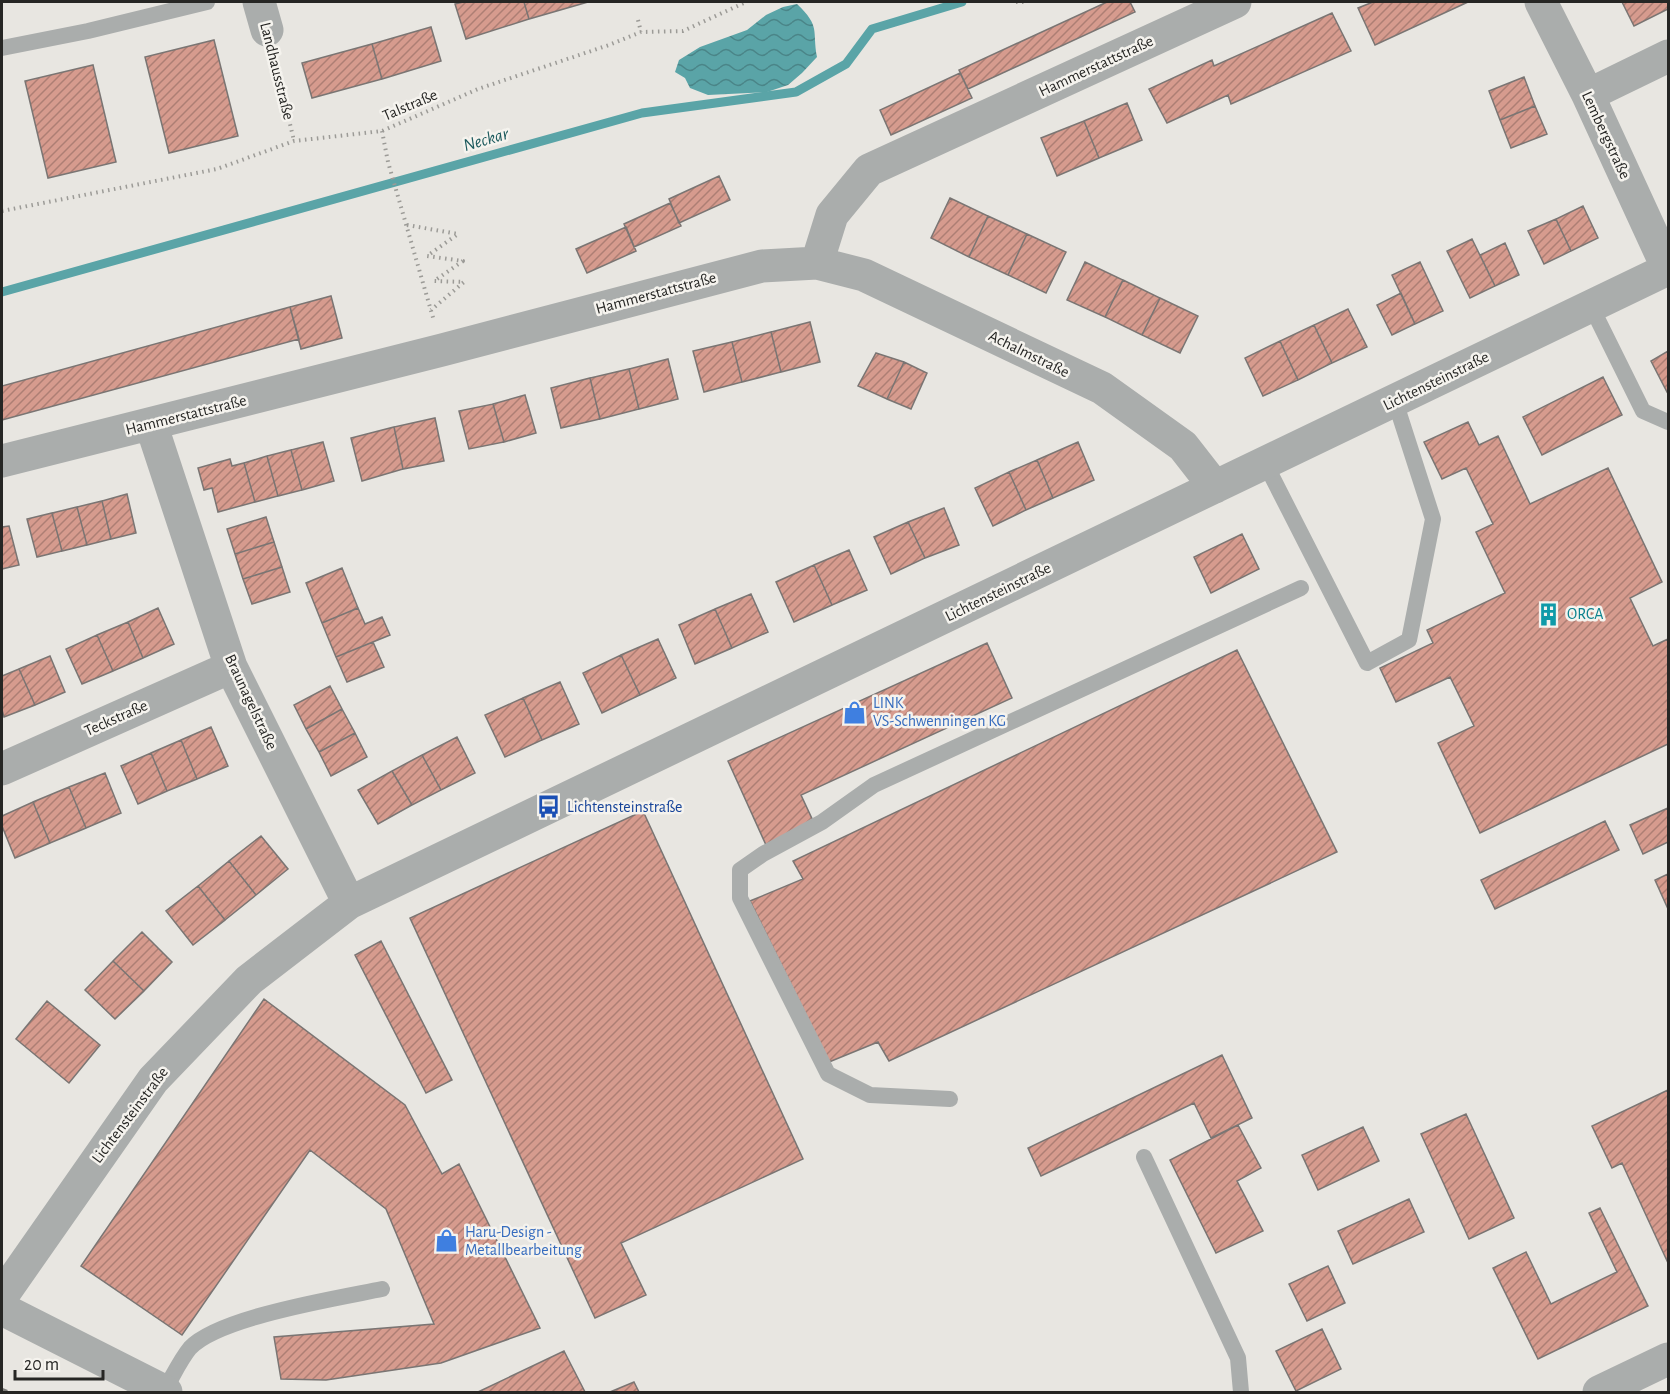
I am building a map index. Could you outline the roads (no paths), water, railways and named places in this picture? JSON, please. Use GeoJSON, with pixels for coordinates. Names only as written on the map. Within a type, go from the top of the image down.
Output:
{"type":"FeatureCollection","features":[{"type":"Feature","properties":{"kind":"street","name":"Hammerstattstraße"},"geometry":{"type":"LineString","coordinates":[[2,461],[762,266],[817,263],[832,215],[869,170],[1235,2]]}},
{"type":"Feature","properties":{"kind":"street","name":"Lembergstraße"},"geometry":{"type":"LineString","coordinates":[[1542,2],[1668,268]]}},
{"type":"Feature","properties":{"kind":"street"},"geometry":{"type":"LineString","coordinates":[[1588,95],[1668,56]]}},
{"type":"Feature","properties":{"kind":"street","name":"Achalmstraße"},"geometry":{"type":"LineString","coordinates":[[817,263],[864,275],[1102,388],[1183,446],[1215,487]]}},
{"type":"Feature","properties":{"kind":"street","name":"Lichtensteinstraße"},"geometry":{"type":"LineString","coordinates":[[2,1296],[153,1080],[249,980],[349,903],[1668,268]]}},
{"type":"Feature","properties":{"kind":"street","name":"Braunagelstraße"},"geometry":{"type":"LineString","coordinates":[[151,424],[231,667],[349,903]]}},
{"type":"Feature","properties":{"kind":"street","name":"Teckstraße"},"geometry":{"type":"LineString","coordinates":[[2,769],[231,667]]}},
{"type":"Feature","properties":{"kind":"street"},"geometry":{"type":"LineString","coordinates":[[2,1309],[165,1392]]}},
{"type":"Feature","properties":{"kind":"street"},"geometry":{"type":"LineString","coordinates":[[1599,1392],[1668,1359]]}},
{"type":"Feature","properties":{"kind":"lane"},"geometry":{"type":"LineString","coordinates":[[2,48],[88,31],[207,2]]}},
{"type":"Feature","properties":{"kind":"lane"},"geometry":{"type":"LineString","coordinates":[[1591,306],[1643,411],[1668,422]]}},
{"type":"Feature","properties":{"kind":"lane"},"geometry":{"type":"LineString","coordinates":[[1265,463],[1366,663],[1408,640],[1432,519],[1395,401]]}},
{"type":"Feature","properties":{"kind":"lane"},"geometry":{"type":"LineString","coordinates":[[950,1099],[870,1095],[828,1074],[740,898],[740,870],[763,854],[822,822],[874,785],[1301,588]]}},
{"type":"Feature","properties":{"kind":"lane"},"geometry":{"type":"LineString","coordinates":[[1144,1157],[1238,1358],[1241,1392]]}},
{"type":"Feature","properties":{"kind":"lane"},"geometry":{"type":"LineString","coordinates":[[165,1392],[191,1348],[209,1334],[261,1315],[382,1289]]}},
{"type":"Feature","properties":{"kind":"water"},"geometry":{"type":"Polygon","coordinates":[[[797,4],[813,24],[817,57],[788,85],[767,92],[708,95],[690,88],[685,78],[675,72],[679,60],[700,47],[747,30],[766,15],[783,7],[797,4]]]}},
{"type":"Feature","properties":{"kind":"waterway","name":"Neckar"},"geometry":{"type":"LineString","coordinates":[[2,292],[642,113],[796,92],[846,64],[872,29],[962,2]]}},
{"type":"Feature","properties":{"kind":"railway"},"geometry":{"type":"LineString","coordinates":[[2,1390],[7,1392]]}},
{"type":"Feature","properties":{"kind":"place","name":"ORCA"},"geometry":{"type":"Point","coordinates":[1549,614]}},
{"type":"Feature","properties":{"kind":"place","name":"LINK VS-Schwenningen KG"},"geometry":{"type":"Point","coordinates":[855,712]}},
{"type":"Feature","properties":{"kind":"place","name":"Lichtensteinstraße"},"geometry":{"type":"Point","coordinates":[549,807]}},
{"type":"Feature","properties":{"kind":"place","name":"Haru-Design - Metallbearbeitung"},"geometry":{"type":"Point","coordinates":[447,1241]}}]}
